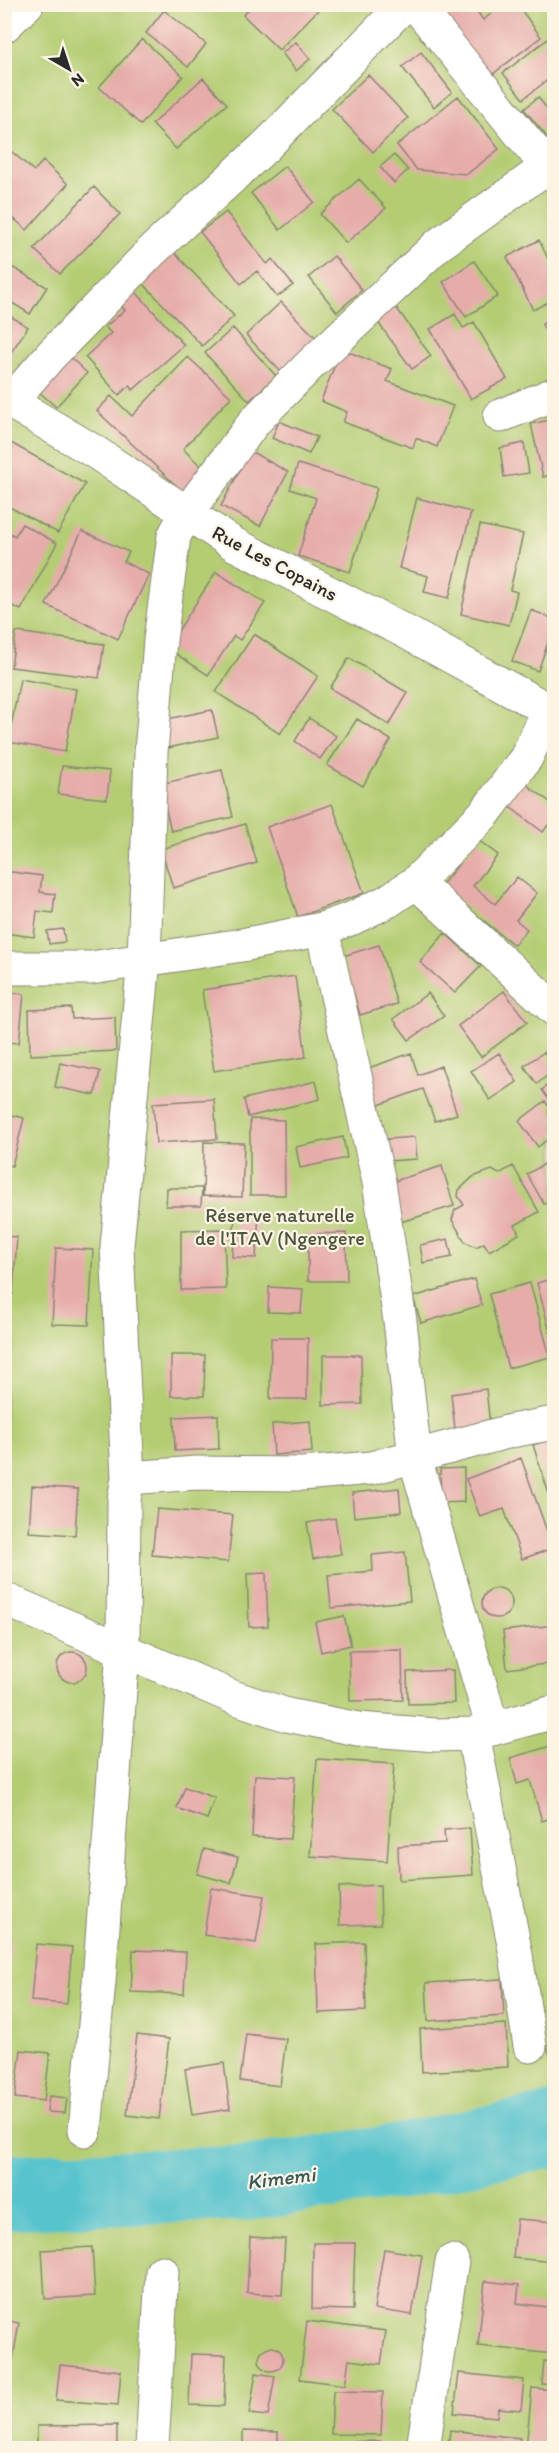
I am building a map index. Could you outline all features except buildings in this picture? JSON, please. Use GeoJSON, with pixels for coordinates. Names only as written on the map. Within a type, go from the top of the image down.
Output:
{"type":"FeatureCollection","features":[{"type":"Feature","properties":{"kind":"street"},"geometry":{"type":"LineString","coordinates":[[4,26],[27,4]]}},
{"type":"Feature","properties":{"kind":"street"},"geometry":{"type":"LineString","coordinates":[[9,408],[51,355],[153,250],[265,147],[405,4]]}},
{"type":"Feature","properties":{"kind":"street"},"geometry":{"type":"LineString","coordinates":[[85,2130],[99,1982],[123,1649],[124,1500],[128,1478],[117,1246],[144,960],[151,753],[160,640],[174,536],[186,514],[255,421],[318,357],[438,244],[552,168],[415,4]]}},
{"type":"Feature","properties":{"kind":"street"},"geometry":{"type":"LineString","coordinates":[[500,416],[555,394]]}},
{"type":"Feature","properties":{"kind":"street","name":"Rue Les Copains"},"geometry":{"type":"LineString","coordinates":[[9,408],[95,452],[234,544],[552,712]]}},
{"type":"Feature","properties":{"kind":"street"},"geometry":{"type":"LineString","coordinates":[[4,968],[91,968],[242,945],[322,929],[353,918],[388,901],[416,882],[485,813],[526,758],[552,712]]}},
{"type":"Feature","properties":{"kind":"street"},"geometry":{"type":"LineString","coordinates":[[416,882],[555,1009]]}},
{"type":"Feature","properties":{"kind":"street"},"geometry":{"type":"LineString","coordinates":[[322,929],[379,1182],[400,1321],[415,1458],[483,1731],[530,2046]]}},
{"type":"Feature","properties":{"kind":"street"},"geometry":{"type":"LineString","coordinates":[[128,1478],[197,1473],[302,1474],[371,1468],[511,1431],[555,1423]]}},
{"type":"Feature","properties":{"kind":"street"},"geometry":{"type":"LineString","coordinates":[[4,1599],[233,1697],[287,1716],[358,1729],[436,1735],[483,1731],[555,1712]]}},
{"type":"Feature","properties":{"kind":"street"},"geometry":{"type":"LineString","coordinates":[[423,2448],[452,2262]]}},
{"type":"Feature","properties":{"kind":"street"},"geometry":{"type":"LineString","coordinates":[[152,2448],[162,2272]]}},
{"type":"Feature","properties":{"kind":"green space","name":"Réserve naturelle de l'ITAV (Ngengere"},"geometry":{"type":"Polygon","coordinates":[[[5,5],[554,5],[554,2448],[5,2448],[5,5]]]}},
{"type":"Feature","properties":{"kind":"waterway","name":"Kimemi"},"geometry":{"type":"LineString","coordinates":[[4,2192],[249,2183],[397,2162],[554,2130]]}}]}
